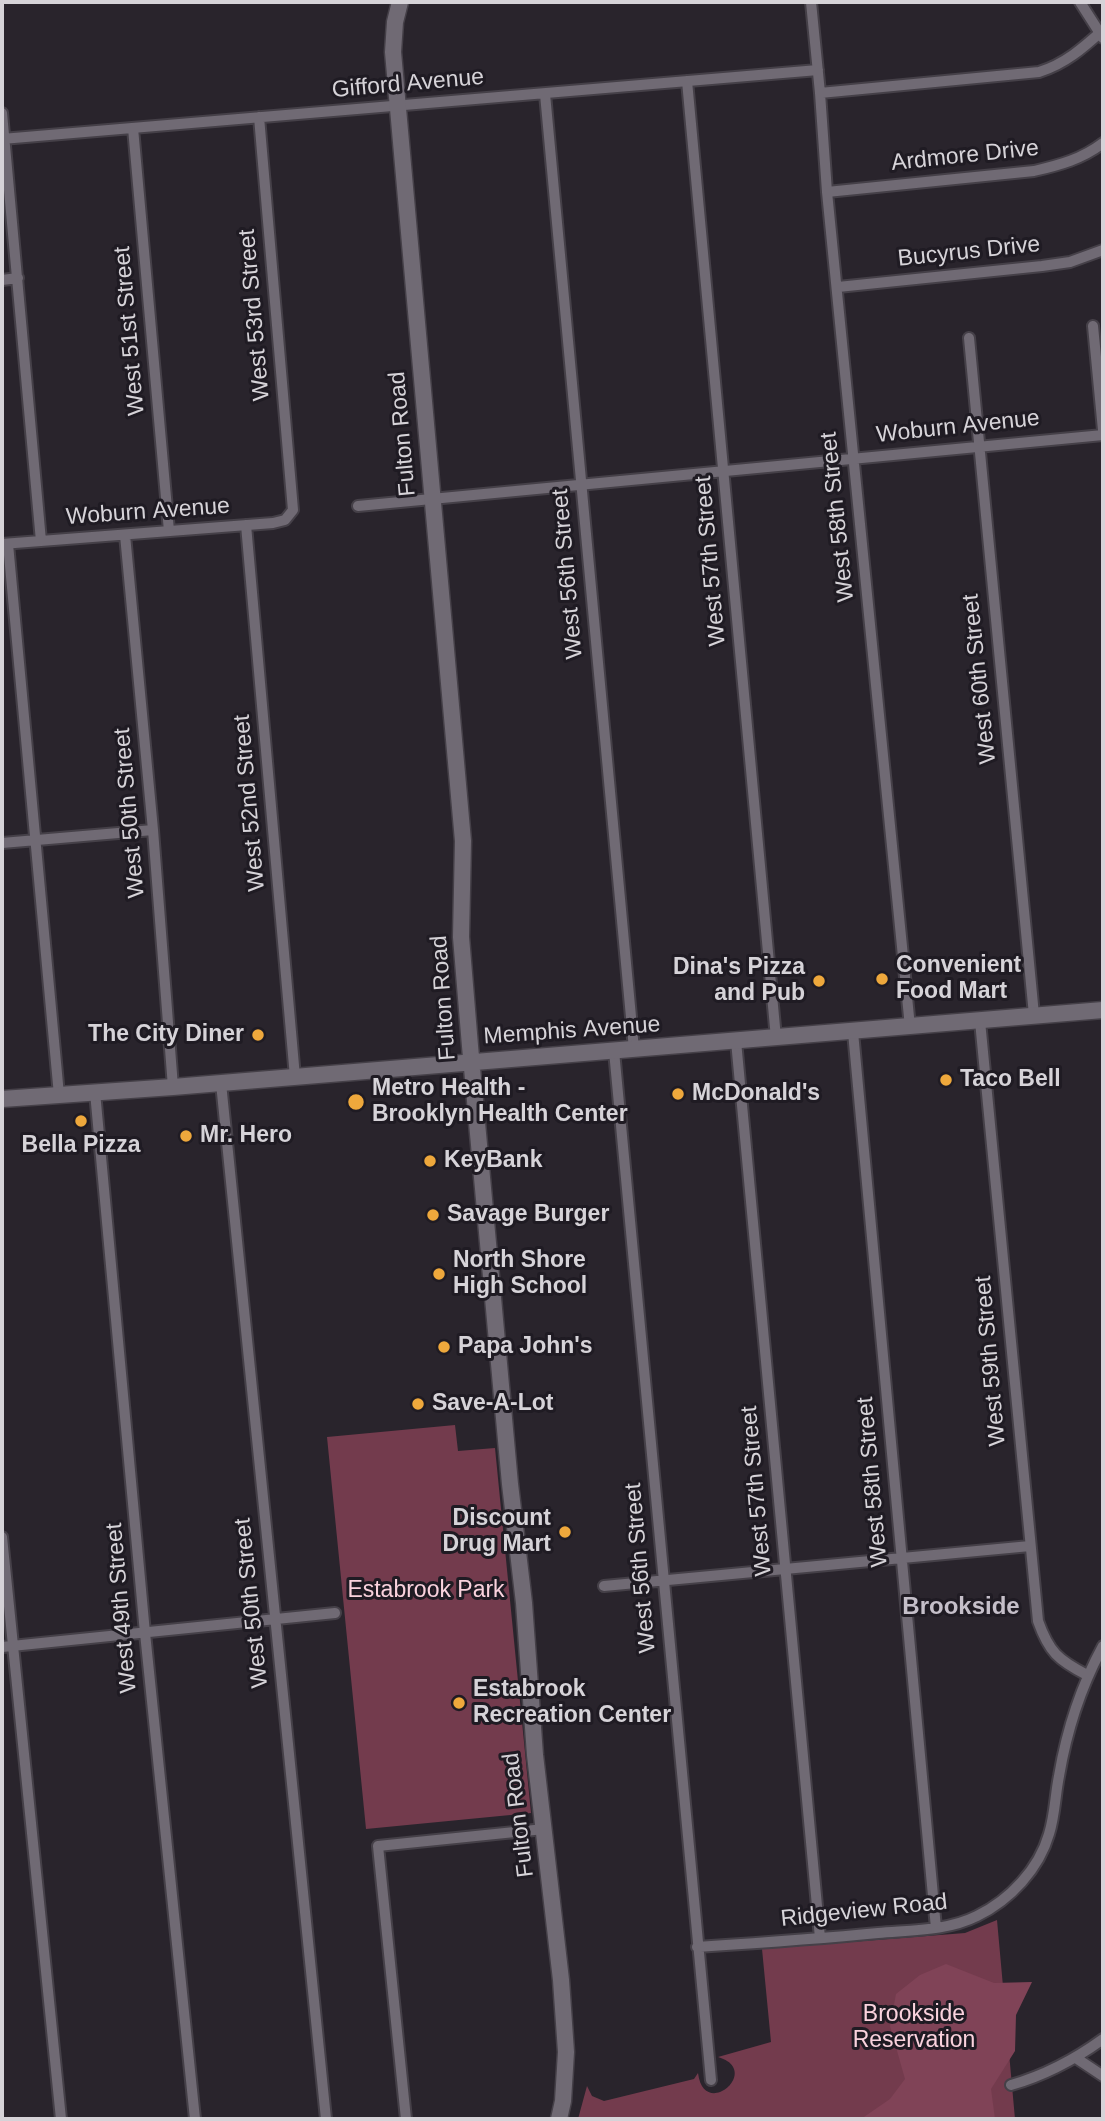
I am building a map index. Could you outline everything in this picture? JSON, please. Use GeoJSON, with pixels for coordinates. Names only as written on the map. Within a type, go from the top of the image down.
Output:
{"type":"FeatureCollection","features":[{"type":"Feature","properties":{"kind":"main road","name":"Fulton Road"},"geometry":{"type":"LineString","coordinates":[[401,2],[395,22],[393,52],[397,107],[463,841],[461,937],[471,1062],[509,1472],[524,1603],[525,1650],[535,1755],[561,1980],[566,2052],[560,2118]]}},
{"type":"Feature","properties":{"kind":"main road","name":"Memphis Avenue"},"geometry":{"type":"LineString","coordinates":[[2,1099],[1103,1010]]}},
{"type":"Feature","properties":{"kind":"street","name":"West 58th Street"},"geometry":{"type":"LineString","coordinates":[[811,2],[827,192],[910,1027]]}},
{"type":"Feature","properties":{"kind":"street"},"geometry":{"type":"LineString","coordinates":[[820,93],[1024,74],[1048,69],[1075,55],[1102,34],[1080,2]]}},
{"type":"Feature","properties":{"kind":"street","name":"Gifford Avenue"},"geometry":{"type":"LineString","coordinates":[[3,139],[818,70]]}},
{"type":"Feature","properties":{"kind":"street","name":"West 57th Street"},"geometry":{"type":"LineString","coordinates":[[687,81],[776,1038]]}},
{"type":"Feature","properties":{"kind":"street","name":"West 56th Street"},"geometry":{"type":"LineString","coordinates":[[545,94],[634,1049]]}},
{"type":"Feature","properties":{"kind":"street"},"geometry":{"type":"LineString","coordinates":[[2,113],[41,541]]}},
{"type":"Feature","properties":{"kind":"street","name":"West 53rd Street"},"geometry":{"type":"LineString","coordinates":[[259,117],[293,510]]}},
{"type":"Feature","properties":{"kind":"street","name":"West 51st Street"},"geometry":{"type":"LineString","coordinates":[[133,128],[169,531]]}},
{"type":"Feature","properties":{"kind":"street","name":"Ardmore Drive"},"geometry":{"type":"LineString","coordinates":[[827,192],[1034,171],[1081,158],[1103,143]]}},
{"type":"Feature","properties":{"kind":"street","name":"Bucyrus Drive"},"geometry":{"type":"LineString","coordinates":[[838,287],[1042,266],[1070,262],[1103,250]]}},
{"type":"Feature","properties":{"kind":"street"},"geometry":{"type":"LineString","coordinates":[[2,279],[18,278]]}},
{"type":"Feature","properties":{"kind":"street"},"geometry":{"type":"LineString","coordinates":[[1093,326],[1103,432]]}},
{"type":"Feature","properties":{"kind":"street","name":"West 60th Street"},"geometry":{"type":"LineString","coordinates":[[969,338],[1034,1015]]}},
{"type":"Feature","properties":{"kind":"street","name":"Woburn Avenue"},"geometry":{"type":"LineString","coordinates":[[358,506],[724,472],[1103,432]]}},
{"type":"Feature","properties":{"kind":"street","name":"Woburn Avenue"},"geometry":{"type":"LineString","coordinates":[[5,544],[247,525],[285,520],[293,510]]}},
{"type":"Feature","properties":{"kind":"street","name":"West 52nd Street"},"geometry":{"type":"LineString","coordinates":[[247,525],[295,1077]]}},
{"type":"Feature","properties":{"kind":"street","name":"West 50th Street"},"geometry":{"type":"LineString","coordinates":[[125,535],[153,830],[173,1087]]}},
{"type":"Feature","properties":{"kind":"street"},"geometry":{"type":"LineString","coordinates":[[5,544],[59,1095]]}},
{"type":"Feature","properties":{"kind":"street"},"geometry":{"type":"LineString","coordinates":[[2,843],[153,830]]}},
{"type":"Feature","properties":{"kind":"street","name":"West 59th Street"},"geometry":{"type":"LineString","coordinates":[[980,1021],[1038,1621],[1046,1644],[1066,1665],[1087,1675]]}},
{"type":"Feature","properties":{"kind":"street","name":"West 58th Street"},"geometry":{"type":"LineString","coordinates":[[853,1032],[936,1928]]}},
{"type":"Feature","properties":{"kind":"street","name":"West 57th Street"},"geometry":{"type":"LineString","coordinates":[[736,1041],[820,1938]]}},
{"type":"Feature","properties":{"kind":"street","name":"West 56th Street"},"geometry":{"type":"LineString","coordinates":[[614,1051],[711,2080]]}},
{"type":"Feature","properties":{"kind":"street","name":"West 50th Street"},"geometry":{"type":"LineString","coordinates":[[221,1083],[326,2119]]}},
{"type":"Feature","properties":{"kind":"street","name":"West 49th Street"},"geometry":{"type":"LineString","coordinates":[[96,1092],[145,1633],[195,2119]]}},
{"type":"Feature","properties":{"kind":"street"},"geometry":{"type":"LineString","coordinates":[[2,1537],[7,1647],[61,2119]]}},
{"type":"Feature","properties":{"kind":"street"},"geometry":{"type":"LineString","coordinates":[[604,1587],[1030,1546]]}},
{"type":"Feature","properties":{"kind":"street"},"geometry":{"type":"LineString","coordinates":[[7,1647],[335,1613]]}},
{"type":"Feature","properties":{"kind":"street","name":"Ridgeview Road"},"geometry":{"type":"LineString","coordinates":[[697,1947],[936,1928],[977,1916],[997,1904],[1021,1882],[1041,1856],[1055,1808],[1066,1736],[1087,1675],[1103,1646]]}},
{"type":"Feature","properties":{"kind":"street"},"geometry":{"type":"LineString","coordinates":[[406,2119],[378,1846],[544,1829]]}},
{"type":"Feature","properties":{"kind":"street"},"geometry":{"type":"LineString","coordinates":[[1011,2085],[1053,2070],[1103,2039]]}},
{"type":"Feature","properties":{"kind":"street"},"geometry":{"type":"LineString","coordinates":[[1076,2058],[1103,2076]]}},
{"type":"Feature","properties":{"kind":"green space","name":"Estabrook Park"},"geometry":{"type":"Polygon","coordinates":[[[455,1425],[458,1451],[495,1448],[531,1813],[366,1829],[327,1437],[455,1425]]]}},
{"type":"Feature","properties":{"kind":"green space","name":"Brookside Reservation"},"geometry":{"type":"Polygon","coordinates":[[[997,1920],[1015,2119],[578,2119],[587,2086],[592,2096],[604,2101],[694,2079],[698,2073],[702,2087],[710,2093],[727,2088],[735,2072],[730,2063],[718,2057],[771,2042],[762,1949],[965,1933],[997,1920]]]}},
{"type":"Feature","properties":{"kind":"green space"},"geometry":{"type":"Polygon","coordinates":[[[946,1964],[994,1983],[1032,1982],[1016,2015],[1015,2051],[991,2089],[995,2119],[861,2119],[890,2099],[905,2079],[890,2026],[896,1994],[920,1975],[946,1964]]]}},
{"type":"Feature","properties":{"kind":"place","name":"Convenient Food Mart"},"geometry":{"type":"Point","coordinates":[882,979]}},
{"type":"Feature","properties":{"kind":"place","name":"Dina's Pizza and Pub"},"geometry":{"type":"Point","coordinates":[819,981]}},
{"type":"Feature","properties":{"kind":"place","name":"The City Diner"},"geometry":{"type":"Point","coordinates":[258,1035]}},
{"type":"Feature","properties":{"kind":"place","name":"Taco Bell"},"geometry":{"type":"Point","coordinates":[946,1080]}},
{"type":"Feature","properties":{"kind":"place","name":"McDonald's"},"geometry":{"type":"Point","coordinates":[678,1094]}},
{"type":"Feature","properties":{"kind":"place","name":"Metro Health - Brooklyn Health Center"},"geometry":{"type":"Point","coordinates":[356,1102]}},
{"type":"Feature","properties":{"kind":"place","name":"Bella Pizza"},"geometry":{"type":"Point","coordinates":[81,1121]}},
{"type":"Feature","properties":{"kind":"place","name":"Mr. Hero"},"geometry":{"type":"Point","coordinates":[186,1136]}},
{"type":"Feature","properties":{"kind":"place","name":"KeyBank"},"geometry":{"type":"Point","coordinates":[430,1161]}},
{"type":"Feature","properties":{"kind":"place","name":"Savage Burger"},"geometry":{"type":"Point","coordinates":[433,1215]}},
{"type":"Feature","properties":{"kind":"place","name":"North Shore High School"},"geometry":{"type":"Point","coordinates":[439,1274]}},
{"type":"Feature","properties":{"kind":"place","name":"Papa John's"},"geometry":{"type":"Point","coordinates":[444,1347]}},
{"type":"Feature","properties":{"kind":"place","name":"Save-A-Lot"},"geometry":{"type":"Point","coordinates":[418,1404]}},
{"type":"Feature","properties":{"kind":"place","name":"Discount Drug Mart"},"geometry":{"type":"Point","coordinates":[565,1532]}},
{"type":"Feature","properties":{"kind":"place","name":"Estabrook Recreation Center"},"geometry":{"type":"Point","coordinates":[459,1703]}},
{"type":"Feature","properties":{"kind":"district","name":"Brookside"},"geometry":{"type":"Point","coordinates":[961,1607]}}]}
